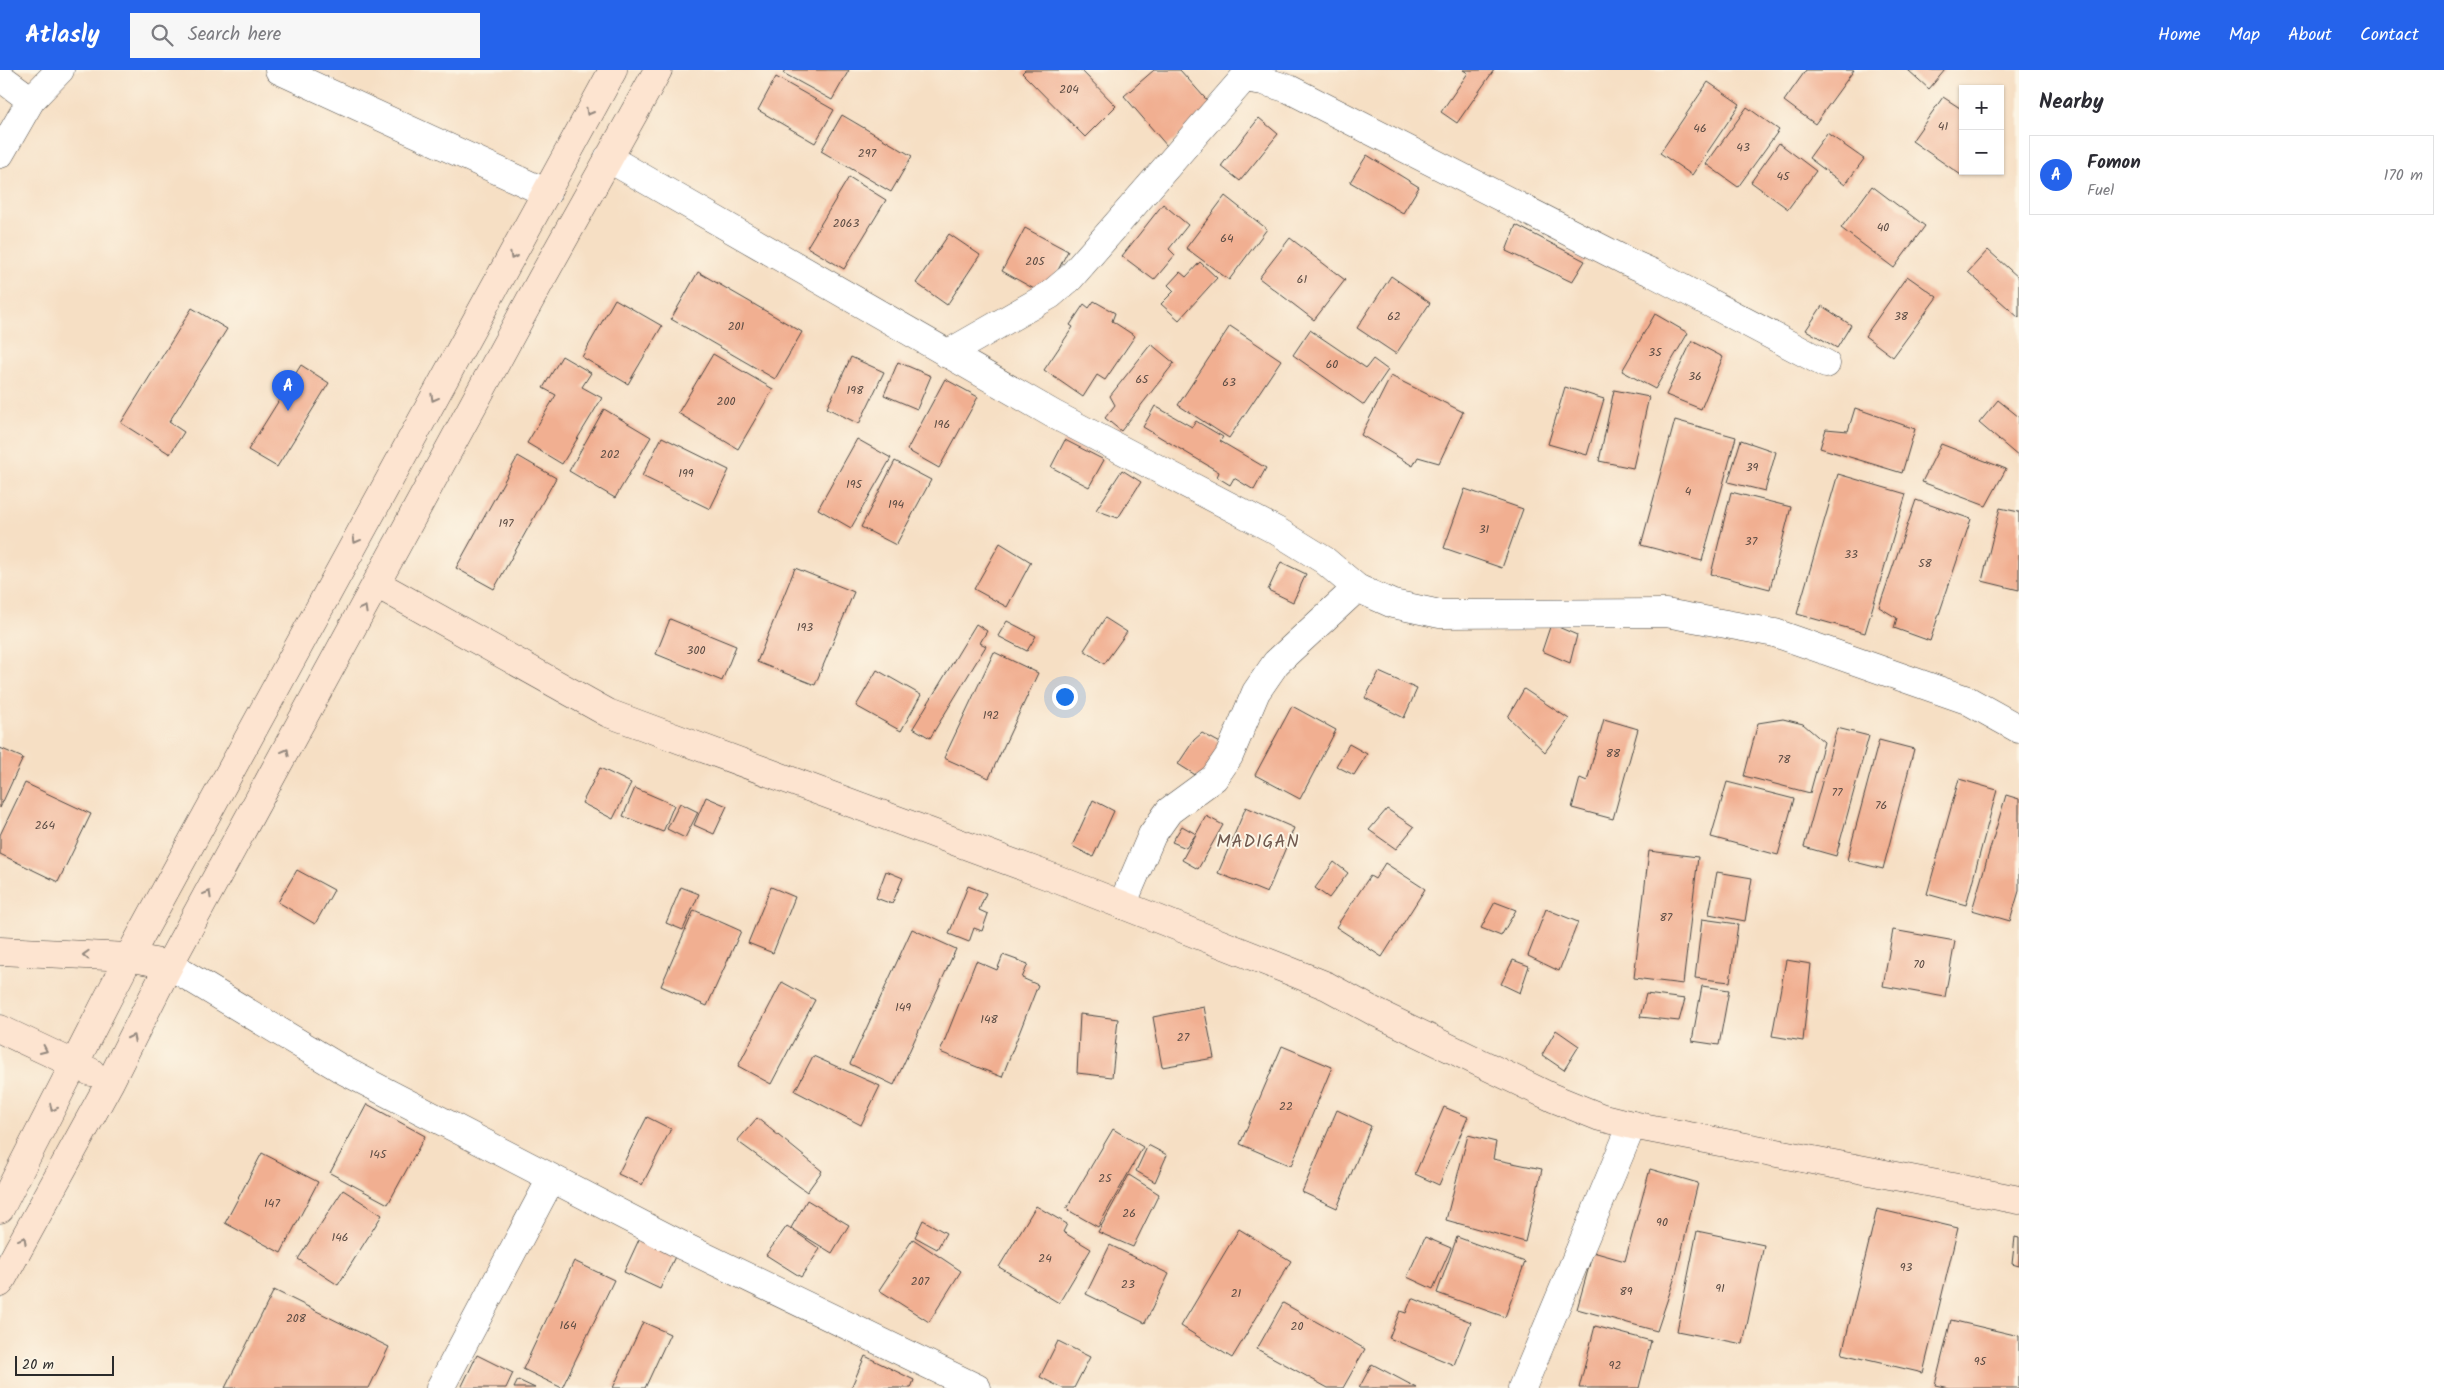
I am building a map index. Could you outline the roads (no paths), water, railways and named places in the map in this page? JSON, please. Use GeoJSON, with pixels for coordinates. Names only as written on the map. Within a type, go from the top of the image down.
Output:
{"type":"FeatureCollection","features":[{"type":"Feature","properties":{"kind":"main road"},"geometry":{"type":"LineString","coordinates":[[0,1209],[129,956],[547,194],[574,138],[613,70]]}},
{"type":"Feature","properties":{"kind":"main road"},"geometry":{"type":"LineString","coordinates":[[0,1283],[110,1082],[169,965],[608,158],[658,70]]}},
{"type":"Feature","properties":{"kind":"main road"},"geometry":{"type":"LineString","coordinates":[[377,584],[608,713],[1122,905],[1327,986],[1375,1012],[1553,1098],[1600,1117],[1632,1125],[2019,1200]]}},
{"type":"Feature","properties":{"kind":"main road"},"geometry":{"type":"LineString","coordinates":[[0,951],[129,956],[169,965]]}},
{"type":"Feature","properties":{"kind":"main road"},"geometry":{"type":"LineString","coordinates":[[0,1029],[110,1082]]}},
{"type":"Feature","properties":{"kind":"street"},"geometry":{"type":"LineString","coordinates":[[0,154],[31,100],[60,70]]}},
{"type":"Feature","properties":{"kind":"street"},"geometry":{"type":"LineString","coordinates":[[279,70],[547,194]]}},
{"type":"Feature","properties":{"kind":"street"},"geometry":{"type":"LineString","coordinates":[[947,354],[1050,295],[1070,278],[1241,74],[1288,89],[1628,262],[1654,273],[1826,364]]}},
{"type":"Feature","properties":{"kind":"street"},"geometry":{"type":"LineString","coordinates":[[0,77],[31,100]]}},
{"type":"Feature","properties":{"kind":"street"},"geometry":{"type":"LineString","coordinates":[[608,158],[1054,414],[1277,531],[1324,560],[1357,588],[1393,604],[1440,614],[1666,613],[1775,633],[1967,700],[2019,729]]}},
{"type":"Feature","properties":{"kind":"street"},"geometry":{"type":"LineString","coordinates":[[1122,905],[1152,835],[1169,811],[1214,778],[1229,756],[1256,692],[1276,662],[1357,588]]}},
{"type":"Feature","properties":{"kind":"street"},"geometry":{"type":"LineString","coordinates":[[169,965],[345,1071],[551,1179],[685,1247],[977,1388]]}},
{"type":"Feature","properties":{"kind":"street"},"geometry":{"type":"LineString","coordinates":[[1522,1388],[1632,1125]]}},
{"type":"Feature","properties":{"kind":"street"},"geometry":{"type":"LineString","coordinates":[[440,1388],[551,1179]]}},
{"type":"Feature","properties":{"kind":"place","name":"Fomon"},"geometry":{"type":"Point","coordinates":[288,411]}},
{"type":"Feature","properties":{"kind":"district","name":"MADIGAN"},"geometry":{"type":"Point","coordinates":[1258,842]}}]}
